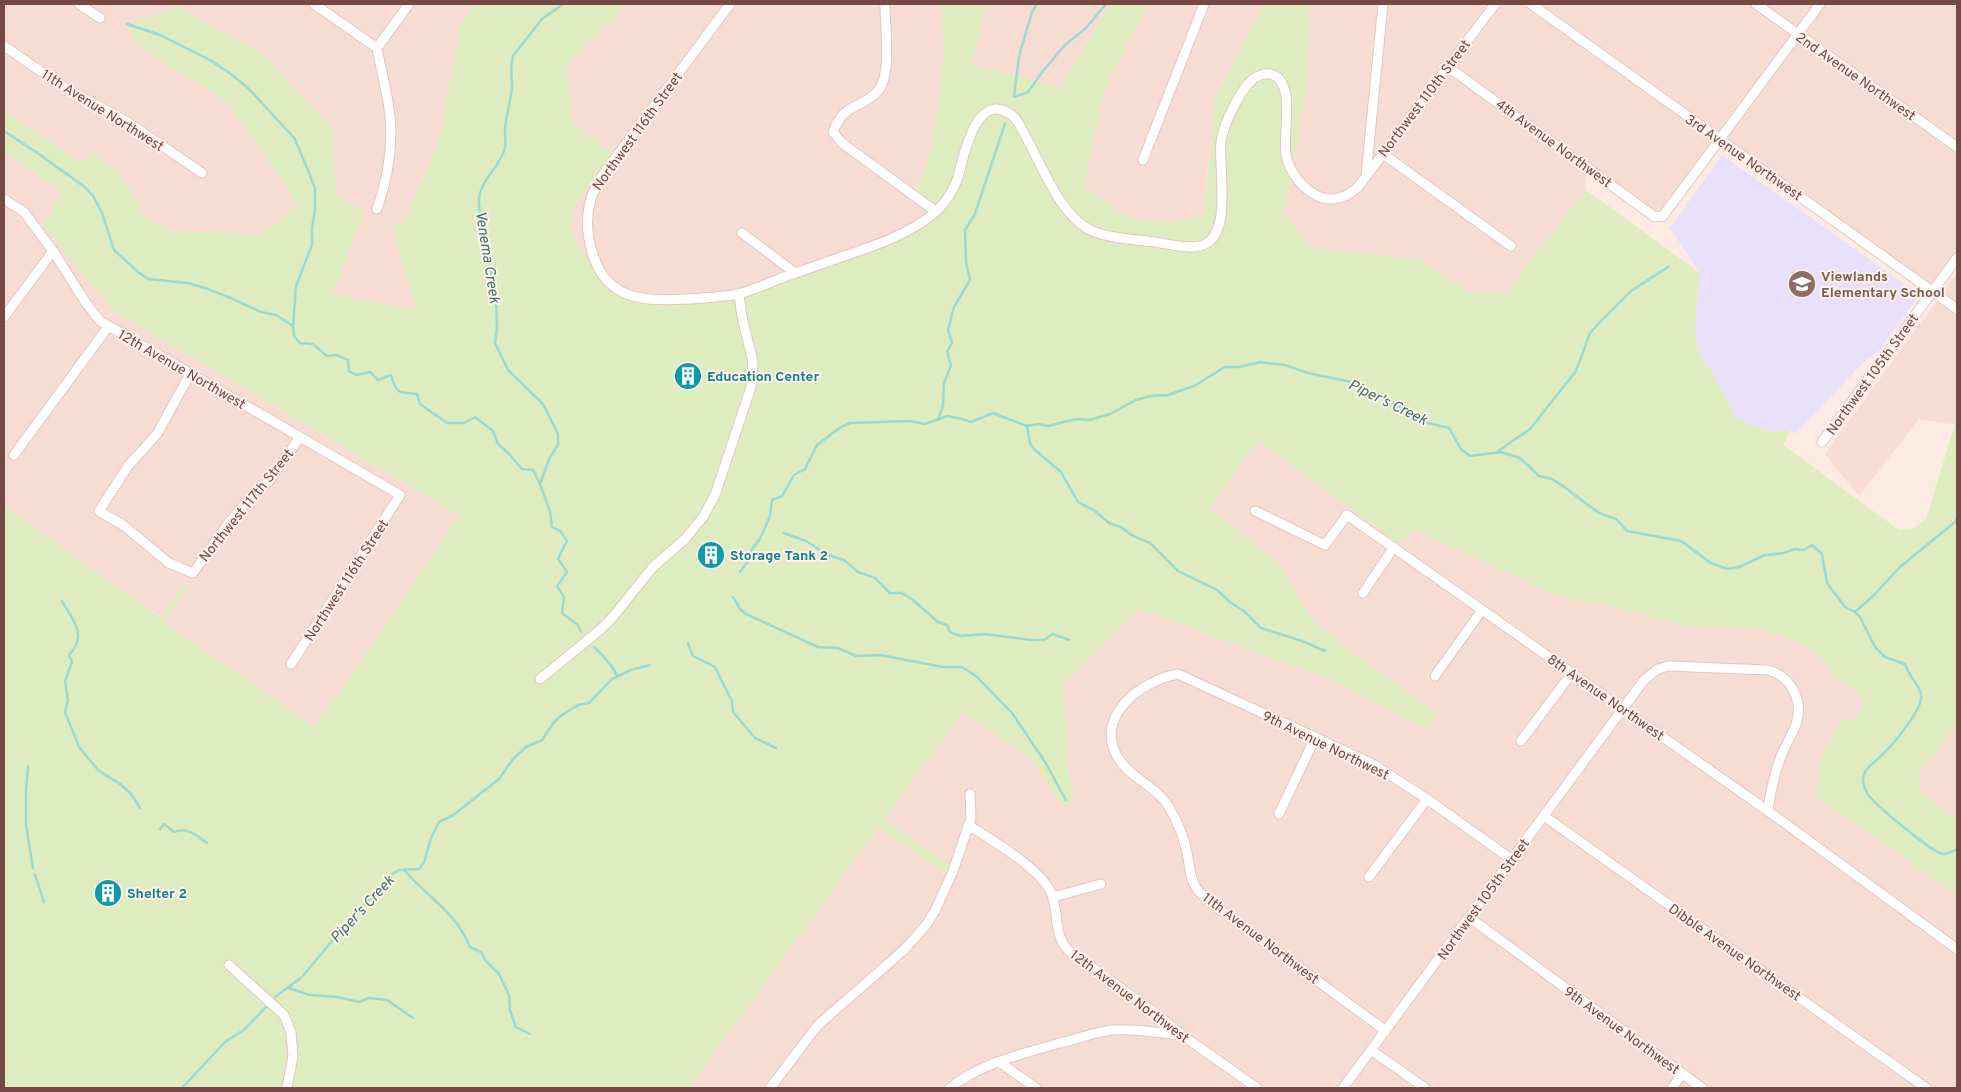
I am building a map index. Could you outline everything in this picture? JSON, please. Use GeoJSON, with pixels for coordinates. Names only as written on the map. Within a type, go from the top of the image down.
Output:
{"type":"FeatureCollection","features":[{"type":"Feature","properties":{"kind":"street"},"geometry":{"type":"LineString","coordinates":[[79,4],[100,18]]}},
{"type":"Feature","properties":{"kind":"street"},"geometry":{"type":"LineString","coordinates":[[314,4],[377,48],[390,117],[390,156],[383,192],[377,209]]}},
{"type":"Feature","properties":{"kind":"street"},"geometry":{"type":"LineString","coordinates":[[377,48],[409,4]]}},
{"type":"Feature","properties":{"kind":"street","name":"Northwest 116th Street"},"geometry":{"type":"LineString","coordinates":[[730,4],[597,184],[590,198],[587,210],[587,228],[589,244],[597,270],[612,285],[626,294],[638,298],[659,300],[739,294],[882,242],[909,229],[943,204],[954,186],[974,126],[984,115],[999,109],[1004,110],[1015,118],[1060,201],[1075,220],[1093,231],[1110,236],[1195,247],[1205,244],[1213,238],[1220,225],[1222,201],[1221,148],[1225,128],[1232,111],[1248,84],[1259,75],[1264,74],[1274,75],[1284,85],[1286,101],[1286,155],[1296,178],[1314,194],[1324,198],[1336,199],[1353,192]]}},
{"type":"Feature","properties":{"kind":"street"},"geometry":{"type":"LineString","coordinates":[[1143,160],[1204,4]]}},
{"type":"Feature","properties":{"kind":"street"},"geometry":{"type":"LineString","coordinates":[[1366,176],[1383,4]]}},
{"type":"Feature","properties":{"kind":"street","name":"Northwest 110th Street"},"geometry":{"type":"LineString","coordinates":[[1353,192],[1494,4]]}},
{"type":"Feature","properties":{"kind":"street","name":"3rd Avenue Northwest"},"geometry":{"type":"LineString","coordinates":[[1531,4],[1957,309]]}},
{"type":"Feature","properties":{"kind":"street","name":"2nd Avenue Northwest"},"geometry":{"type":"LineString","coordinates":[[1756,4],[1957,147]]}},
{"type":"Feature","properties":{"kind":"street"},"geometry":{"type":"LineString","coordinates":[[1720,140],[1820,4]]}},
{"type":"Feature","properties":{"kind":"street"},"geometry":{"type":"LineString","coordinates":[[885,6],[886,69],[883,84],[877,92],[844,113],[836,124],[834,132],[842,143],[935,211]]}},
{"type":"Feature","properties":{"kind":"street","name":"11th Avenue Northwest"},"geometry":{"type":"LineString","coordinates":[[4,46],[62,86],[126,121],[202,173]]}},
{"type":"Feature","properties":{"kind":"street","name":"4th Avenue Northwest"},"geometry":{"type":"LineString","coordinates":[[1448,67],[1655,217],[1660,218],[1663,216],[1720,140]]}},
{"type":"Feature","properties":{"kind":"street"},"geometry":{"type":"LineString","coordinates":[[1383,154],[1511,246]]}},
{"type":"Feature","properties":{"kind":"street","name":"12th Avenue Northwest"},"geometry":{"type":"LineString","coordinates":[[4,199],[24,212],[53,251],[86,304],[100,321],[108,327],[400,495]]}},
{"type":"Feature","properties":{"kind":"street"},"geometry":{"type":"LineString","coordinates":[[742,233],[795,273]]}},
{"type":"Feature","properties":{"kind":"street"},"geometry":{"type":"LineString","coordinates":[[4,317],[53,251]]}},
{"type":"Feature","properties":{"kind":"street","name":"Northwest 105th Street"},"geometry":{"type":"LineString","coordinates":[[1822,442],[1957,258]]}},
{"type":"Feature","properties":{"kind":"street"},"geometry":{"type":"LineString","coordinates":[[540,679],[612,618],[653,567],[685,539],[702,517],[714,495],[750,387],[753,362],[742,317],[739,294]]}},
{"type":"Feature","properties":{"kind":"street"},"geometry":{"type":"LineString","coordinates":[[14,455],[108,327]]}},
{"type":"Feature","properties":{"kind":"street","name":"Northwest 117th Street"},"geometry":{"type":"LineString","coordinates":[[190,374],[157,434],[128,466],[99,511],[123,525],[169,563],[193,573],[227,525],[243,506],[269,481],[300,437]]}},
{"type":"Feature","properties":{"kind":"street","name":"Northwest 116th Street"},"geometry":{"type":"LineString","coordinates":[[291,664],[400,495]]}},
{"type":"Feature","properties":{"kind":"street","name":"8th Avenue Northwest"},"geometry":{"type":"LineString","coordinates":[[1255,511],[1325,545],[1347,515],[1768,811],[1957,949]]}},
{"type":"Feature","properties":{"kind":"street"},"geometry":{"type":"LineString","coordinates":[[1363,592],[1394,548]]}},
{"type":"Feature","properties":{"kind":"street"},"geometry":{"type":"LineString","coordinates":[[1435,676],[1482,610]]}},
{"type":"Feature","properties":{"kind":"street","name":"Northwest 105th Street"},"geometry":{"type":"LineString","coordinates":[[1343,1088],[1649,675],[1658,669],[1668,666],[1768,670],[1778,674],[1793,688],[1798,701],[1796,723],[1776,770],[1768,811]]}},
{"type":"Feature","properties":{"kind":"street"},"geometry":{"type":"LineString","coordinates":[[1521,741],[1572,673]]}},
{"type":"Feature","properties":{"kind":"street","name":"9th Avenue Northwest"},"geometry":{"type":"LineString","coordinates":[[1130,697],[1146,684],[1163,677],[1178,674],[1373,764],[1427,798],[1511,859]]}},
{"type":"Feature","properties":{"kind":"street","name":"11th Avenue Northwest"},"geometry":{"type":"LineString","coordinates":[[1130,697],[1117,712],[1112,729],[1113,746],[1120,761],[1128,771],[1151,788],[1167,804],[1178,825],[1195,886],[1208,901],[1386,1031]]}},
{"type":"Feature","properties":{"kind":"street"},"geometry":{"type":"LineString","coordinates":[[1279,814],[1315,738]]}},
{"type":"Feature","properties":{"kind":"street"},"geometry":{"type":"LineString","coordinates":[[770,1088],[818,1025],[905,949],[926,925],[945,892],[971,818],[970,794]]}},
{"type":"Feature","properties":{"kind":"street"},"geometry":{"type":"LineString","coordinates":[[1369,877],[1427,798]]}},
{"type":"Feature","properties":{"kind":"street","name":"Dibble Avenue Northwest"},"geometry":{"type":"LineString","coordinates":[[1544,816],[1926,1088]]}},
{"type":"Feature","properties":{"kind":"street","name":"12th Avenue Northwest"},"geometry":{"type":"LineString","coordinates":[[968,825],[1039,875],[1048,886],[1053,897],[1059,938],[1068,950],[1257,1088]]}},
{"type":"Feature","properties":{"kind":"street"},"geometry":{"type":"LineString","coordinates":[[1053,897],[1101,884]]}},
{"type":"Feature","properties":{"kind":"street","name":"9th Avenue Northwest"},"geometry":{"type":"LineString","coordinates":[[1470,918],[1702,1088]]}},
{"type":"Feature","properties":{"kind":"street"},"geometry":{"type":"LineString","coordinates":[[229,965],[284,1015],[291,1032],[292,1056],[287,1088]]}},
{"type":"Feature","properties":{"kind":"street"},"geometry":{"type":"LineString","coordinates":[[950,1088],[972,1074],[999,1062],[1091,1035],[1113,1030],[1182,1035]]}},
{"type":"Feature","properties":{"kind":"street"},"geometry":{"type":"LineString","coordinates":[[1371,1050],[1425,1088]]}},
{"type":"Feature","properties":{"kind":"street"},"geometry":{"type":"LineString","coordinates":[[999,1062],[1036,1088]]}},
{"type":"Feature","properties":{"kind":"street"},"geometry":{"type":"LineString","coordinates":[[1672,1088],[1682,1074]]}},
{"type":"Feature","properties":{"kind":"shaded area"},"geometry":{"type":"Polygon","coordinates":[[[4,4],[473,4],[460,28],[440,136],[405,222],[392,225],[416,310],[332,294],[365,211],[318,188],[262,234],[168,231],[141,212],[130,188],[91,151],[59,196],[44,226],[115,312],[460,516],[315,727],[168,625],[165,621],[186,587],[183,586],[162,618],[4,506],[4,204],[30,220],[4,202],[4,4]]]}},
{"type":"Feature","properties":{"kind":"shaded area"},"geometry":{"type":"Polygon","coordinates":[[[625,4],[725,4],[613,154],[574,124],[566,69],[584,45],[613,19],[625,4]]]}},
{"type":"Feature","properties":{"kind":"shaded area"},"geometry":{"type":"Polygon","coordinates":[[[734,4],[942,4],[944,58],[932,144],[915,197],[935,211],[915,226],[739,294],[638,298],[604,277],[580,250],[573,232],[572,209],[593,181],[599,186],[734,4]]]}},
{"type":"Feature","properties":{"kind":"shaded area"},"geometry":{"type":"Polygon","coordinates":[[[987,4],[1110,4],[1061,88],[970,65],[987,4]]]}},
{"type":"Feature","properties":{"kind":"shaded area"},"geometry":{"type":"Polygon","coordinates":[[[1147,4],[1264,4],[1209,156],[1204,214],[1173,223],[1125,217],[1084,186],[1105,88],[1147,4]]]}},
{"type":"Feature","properties":{"kind":"shaded area"},"geometry":{"type":"Polygon","coordinates":[[[1310,4],[1957,4],[1957,258],[1933,291],[1720,140],[1660,221],[1585,167],[1586,190],[1507,293],[1471,293],[1421,260],[1313,248],[1284,214],[1307,87],[1310,4]]]}},
{"type":"Feature","properties":{"kind":"shaded area","name":"Viewlands Elementary School"},"geometry":{"type":"Polygon","coordinates":[[[1722,155],[1920,295],[1878,352],[1867,359],[1795,434],[1790,430],[1771,432],[1737,420],[1716,378],[1697,349],[1695,322],[1700,273],[1670,228],[1722,155]]]}},
{"type":"Feature","properties":{"kind":"shaded area"},"geometry":{"type":"Polygon","coordinates":[[[1957,273],[1957,425],[1919,419],[1859,496],[1825,454],[1957,273]]]}},
{"type":"Feature","properties":{"kind":"shaded area"},"geometry":{"type":"Polygon","coordinates":[[[1258,441],[1398,543],[1416,530],[1556,596],[1602,604],[1687,626],[1761,629],[1803,645],[1819,655],[1835,678],[1862,695],[1862,711],[1854,720],[1840,719],[1840,728],[1826,749],[1817,797],[1957,895],[1957,1088],[689,1088],[879,827],[947,876],[950,866],[885,819],[963,711],[1029,757],[1066,808],[1074,797],[1069,772],[1063,686],[1138,609],[1339,683],[1426,730],[1437,714],[1318,626],[1275,561],[1209,508],[1258,441]]]}},
{"type":"Feature","properties":{"kind":"shaded area"},"geometry":{"type":"Polygon","coordinates":[[[1957,727],[1957,820],[1920,792],[1919,771],[1936,754],[1947,735],[1957,727]]]}},
{"type":"Feature","properties":{"kind":"green space"},"geometry":{"type":"Polygon","coordinates":[[[473,4],[625,4],[613,19],[584,45],[566,69],[574,124],[613,154],[572,209],[573,232],[580,250],[604,277],[638,298],[739,294],[882,242],[935,212],[915,197],[932,144],[944,58],[942,4],[987,4],[971,65],[1061,88],[1110,4],[1147,4],[1105,88],[1084,186],[1125,217],[1173,223],[1204,214],[1215,100],[1264,4],[1310,4],[1307,87],[1284,214],[1313,248],[1421,260],[1471,293],[1506,293],[1586,190],[1700,273],[1695,322],[1697,349],[1716,378],[1737,420],[1771,432],[1790,430],[1783,445],[1899,530],[1913,529],[1926,519],[1955,424],[1957,425],[1957,727],[1947,735],[1936,754],[1919,771],[1920,792],[1957,820],[1957,895],[1816,797],[1823,756],[1827,746],[1837,732],[1840,719],[1854,720],[1862,710],[1862,695],[1835,678],[1819,655],[1803,645],[1761,629],[1687,626],[1602,604],[1556,596],[1416,530],[1398,543],[1258,441],[1210,508],[1276,561],[1318,626],[1437,714],[1426,730],[1339,683],[1138,609],[1063,686],[1069,772],[1074,797],[1066,809],[1029,757],[963,712],[885,819],[950,866],[947,876],[879,827],[689,1088],[4,1088],[4,506],[161,618],[183,585],[186,587],[165,620],[168,625],[315,727],[460,516],[115,312],[43,226],[62,191],[4,152],[4,110],[82,162],[91,151],[119,173],[130,188],[141,212],[168,231],[262,234],[298,204],[227,102],[136,45],[127,24],[178,7],[262,54],[333,128],[336,197],[365,211],[332,294],[416,310],[392,225],[405,222],[440,136],[460,28],[473,4]]]}},
{"type":"Feature","properties":{"kind":"waterway","name":"Venema Creek"},"geometry":{"type":"LineString","coordinates":[[563,4],[542,19],[513,56],[511,68],[512,87],[505,129],[505,148],[480,193],[479,210],[496,297],[497,327],[495,343],[508,370],[543,404],[558,434],[558,445],[550,457],[540,484],[550,511],[552,527],[560,531],[567,541],[558,559],[567,572],[557,586],[564,597],[562,613],[578,625],[581,632]]}},
{"type":"Feature","properties":{"kind":"waterway"},"geometry":{"type":"LineString","coordinates":[[1037,4],[1032,12],[1019,56],[1014,97],[1028,92],[1065,45],[1085,29],[1106,4]]}},
{"type":"Feature","properties":{"kind":"waterway"},"geometry":{"type":"LineString","coordinates":[[127,24],[160,35],[210,60],[231,74],[249,89],[295,139],[315,188],[315,210],[312,245],[296,286],[293,326]]}},
{"type":"Feature","properties":{"kind":"waterway"},"geometry":{"type":"LineString","coordinates":[[938,420],[943,405],[944,383],[951,365],[947,352],[952,343],[948,330],[954,307],[970,280],[966,262],[965,230],[975,214],[1005,124]]}},
{"type":"Feature","properties":{"kind":"waterway"},"geometry":{"type":"LineString","coordinates":[[4,131],[86,188],[93,196],[102,213],[114,250],[148,279],[188,283],[228,297],[261,312],[276,315],[293,326],[294,336],[300,343],[313,344],[327,356],[337,355],[348,360],[349,371],[356,375],[370,372],[378,380],[391,375],[399,391],[417,394],[420,404],[447,423],[464,423],[475,417],[493,431],[498,444],[522,469],[533,470],[540,484]]}},
{"type":"Feature","properties":{"kind":"waterway"},"geometry":{"type":"LineString","coordinates":[[1498,451],[1530,429],[1576,371],[1590,333],[1599,323],[1631,291],[1668,267]]}},
{"type":"Feature","properties":{"kind":"waterway","name":"Piper's Creek"},"geometry":{"type":"LineString","coordinates":[[740,572],[748,561],[752,549],[760,539],[770,516],[772,500],[782,496],[794,475],[805,469],[817,445],[841,427],[850,423],[910,421],[925,424],[947,416],[971,422],[993,413],[1027,426],[1039,424],[1048,426],[1076,419],[1089,420],[1110,414],[1136,400],[1151,396],[1168,395],[1194,386],[1225,367],[1239,367],[1260,362],[1285,365],[1308,373],[1351,382],[1365,391],[1394,403],[1424,422],[1449,428],[1461,449],[1470,456],[1501,452],[1520,458],[1539,476],[1552,479],[1599,513],[1616,519],[1627,531],[1681,541],[1711,563],[1727,569],[1739,567],[1765,555],[1784,553],[1795,549],[1804,550],[1812,545],[1822,554],[1827,583],[1845,607],[1860,617],[1875,647],[1885,657],[1905,664],[1921,694],[1921,700],[1913,717],[1892,744],[1869,766],[1863,776],[1866,792],[1892,818],[1927,845],[1943,854],[1957,849]]}},
{"type":"Feature","properties":{"kind":"waterway"},"geometry":{"type":"LineString","coordinates":[[1027,426],[1030,443],[1034,449],[1061,472],[1078,502],[1095,511],[1109,523],[1121,527],[1133,536],[1150,543],[1178,571],[1217,590],[1244,611],[1261,628],[1302,641],[1325,651]]}},
{"type":"Feature","properties":{"kind":"waterway"},"geometry":{"type":"LineString","coordinates":[[1855,612],[1900,567],[1955,522],[1957,518]]}},
{"type":"Feature","properties":{"kind":"waterway"},"geometry":{"type":"LineString","coordinates":[[784,533],[806,541],[828,555],[844,560],[858,572],[875,578],[890,593],[902,593],[938,622],[947,625],[950,632],[960,636],[985,634],[1044,640],[1053,634],[1069,640]]}},
{"type":"Feature","properties":{"kind":"waterway"},"geometry":{"type":"LineString","coordinates":[[733,597],[740,609],[746,614],[818,647],[838,648],[856,656],[880,655],[943,667],[962,667],[976,676],[1012,713],[1045,762],[1066,800]]}},
{"type":"Feature","properties":{"kind":"waterway"},"geometry":{"type":"LineString","coordinates":[[62,601],[77,628],[78,634],[75,648],[69,655],[72,662],[65,681],[68,700],[65,712],[79,747],[98,770],[120,784],[131,794],[140,808]]}},
{"type":"Feature","properties":{"kind":"waterway"},"geometry":{"type":"LineString","coordinates":[[688,643],[693,656],[715,667],[732,701],[733,712],[755,738],[776,748]]}},
{"type":"Feature","properties":{"kind":"waterway","name":"Venema Creek"},"geometry":{"type":"LineString","coordinates":[[594,647],[604,657],[617,677]]}},
{"type":"Feature","properties":{"kind":"waterway","name":"Piper's Creek"},"geometry":{"type":"LineString","coordinates":[[275,997],[302,977],[352,917],[372,897],[386,878],[399,870],[419,869],[424,862],[431,838],[439,822],[452,816],[499,779],[513,759],[526,747],[542,740],[554,722],[562,715],[578,705],[589,703],[612,679],[631,670],[650,665]]}},
{"type":"Feature","properties":{"kind":"waterway"},"geometry":{"type":"LineString","coordinates":[[28,766],[26,825],[33,868]]}},
{"type":"Feature","properties":{"kind":"waterway"},"geometry":{"type":"LineString","coordinates":[[160,829],[164,824],[174,832],[188,831],[207,843]]}},
{"type":"Feature","properties":{"kind":"waterway"},"geometry":{"type":"LineString","coordinates":[[405,871],[457,924],[470,947],[481,952],[486,961],[499,974],[509,995],[510,1010],[516,1027],[530,1034]]}},
{"type":"Feature","properties":{"kind":"waterway"},"geometry":{"type":"LineString","coordinates":[[35,875],[44,902]]}},
{"type":"Feature","properties":{"kind":"waterway"},"geometry":{"type":"LineString","coordinates":[[289,988],[309,995],[337,997],[359,1002],[369,998],[387,1000],[413,1018]]}},
{"type":"Feature","properties":{"kind":"waterway","name":"Piper's Creek"},"geometry":{"type":"LineString","coordinates":[[182,1088],[225,1042],[245,1029],[267,1006]]}},
{"type":"Feature","properties":{"kind":"place","name":"Viewlands Elementary School"},"geometry":{"type":"Point","coordinates":[1802,284]}},
{"type":"Feature","properties":{"kind":"place","name":"Education Center"},"geometry":{"type":"Point","coordinates":[688,376]}},
{"type":"Feature","properties":{"kind":"place","name":"Storage Tank 2"},"geometry":{"type":"Point","coordinates":[711,555]}},
{"type":"Feature","properties":{"kind":"place","name":"Shelter 2"},"geometry":{"type":"Point","coordinates":[108,893]}}]}
